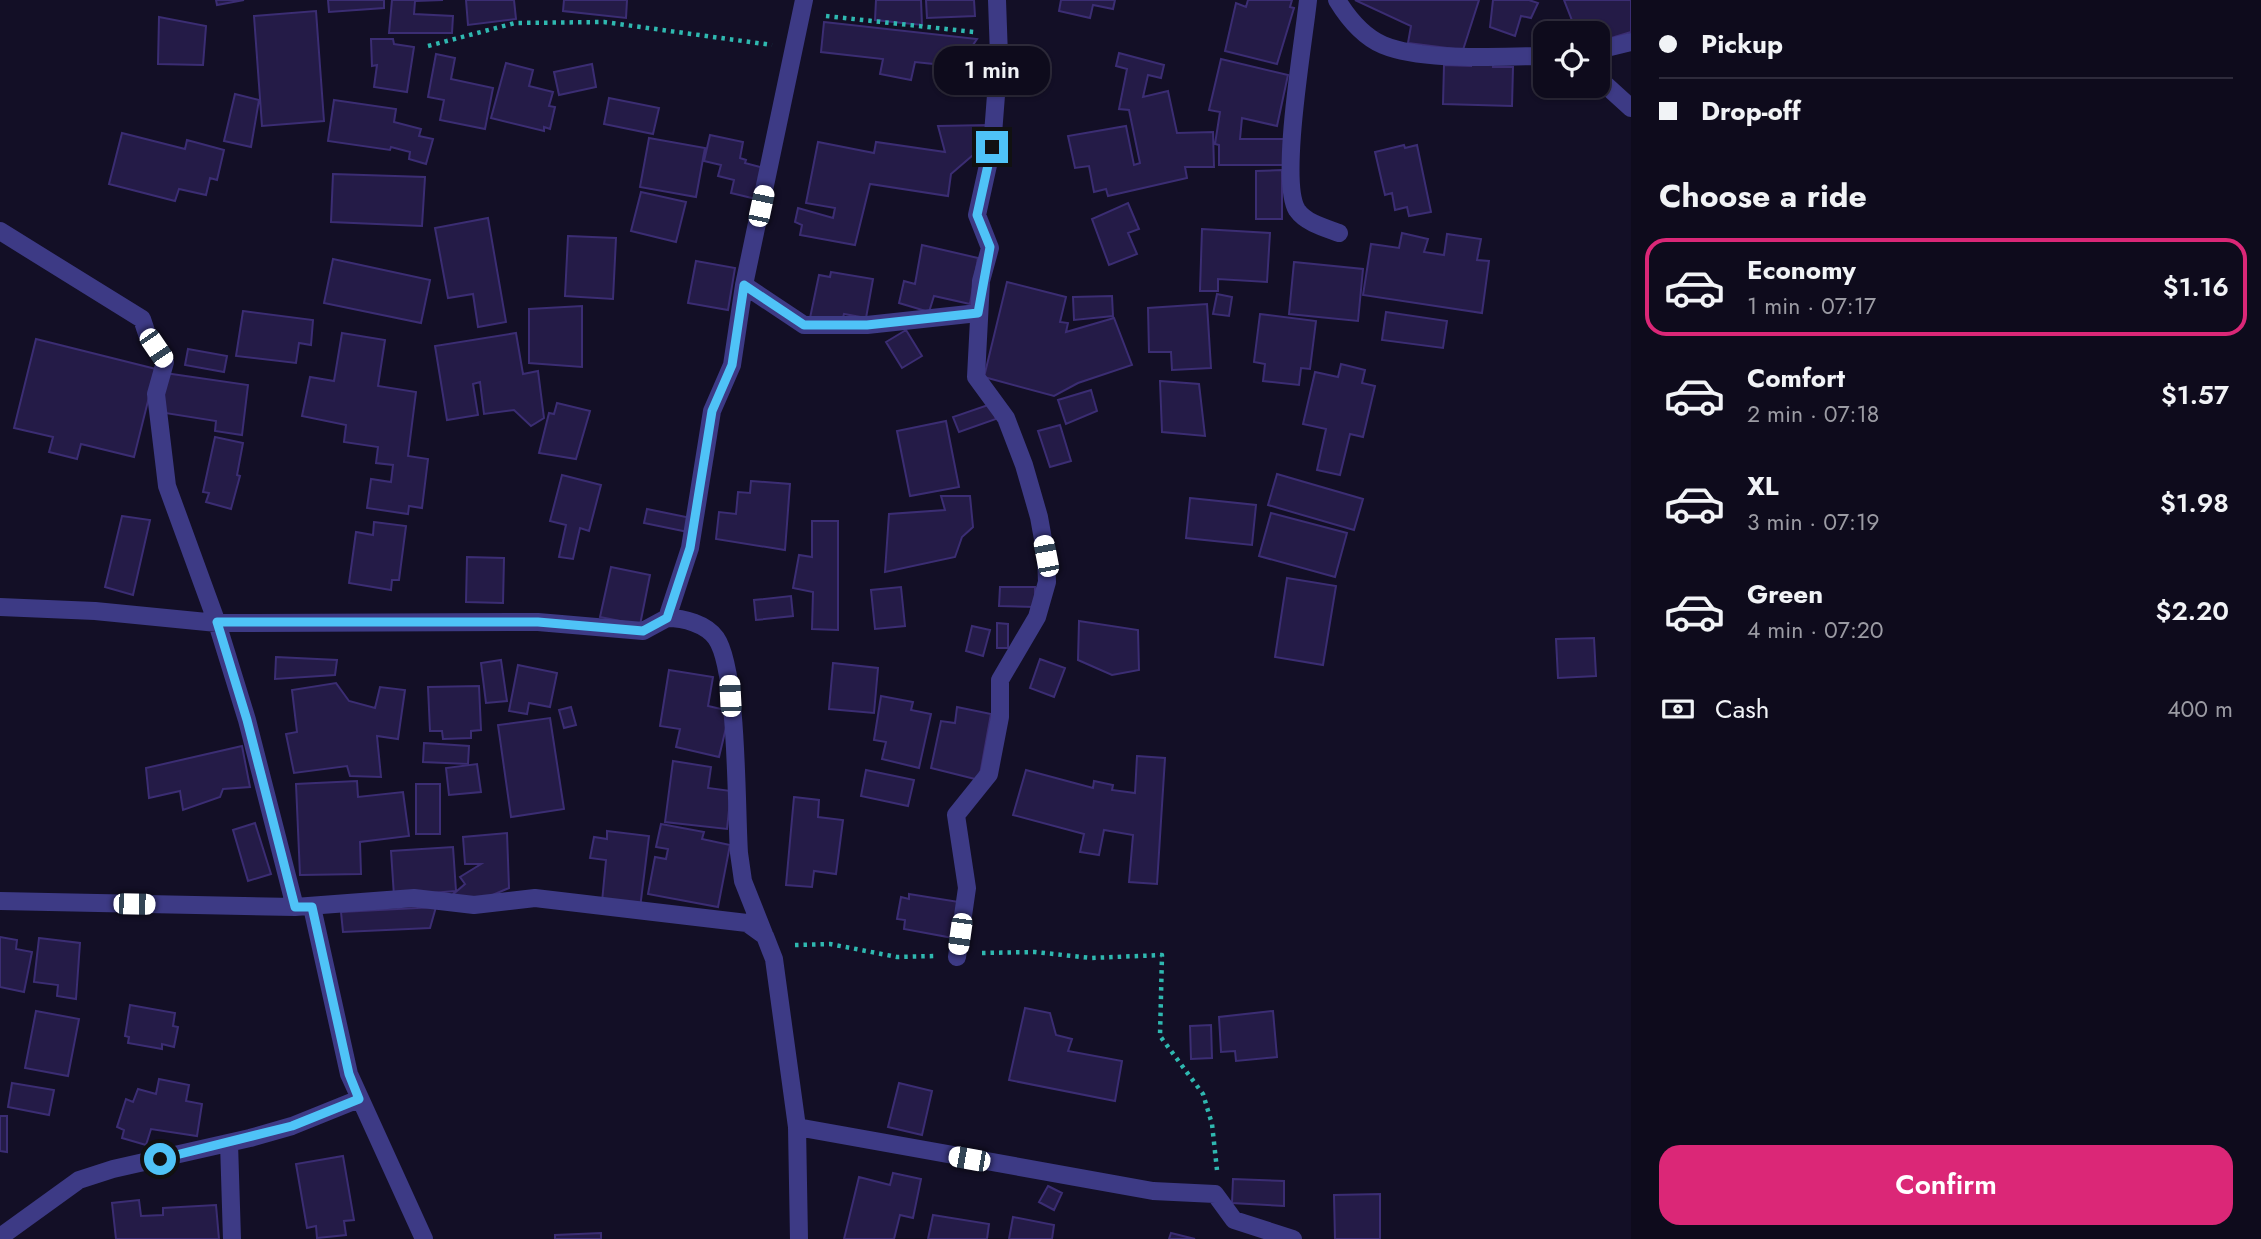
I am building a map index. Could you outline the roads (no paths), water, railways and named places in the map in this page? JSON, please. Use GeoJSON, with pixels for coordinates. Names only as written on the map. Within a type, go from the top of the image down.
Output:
{"type":"FeatureCollection","features":[{"type":"Feature","properties":{"kind":"street"},"geometry":{"type":"LineString","coordinates":[[667,618],[690,548],[712,411],[732,365],[744,285],[804,0]]}},
{"type":"Feature","properties":{"kind":"street"},"geometry":{"type":"LineString","coordinates":[[957,957],[967,887],[956,815],[989,774],[1000,717],[1000,680],[1037,617],[1047,582],[1046,556],[1024,465],[1006,418],[976,377],[978,313],[990,247],[977,215],[992,147],[999,57],[997,0]]}},
{"type":"Feature","properties":{"kind":"street"},"geometry":{"type":"LineString","coordinates":[[1308,0],[1290,162],[1290,190],[1297,210],[1313,223],[1339,233]]}},
{"type":"Feature","properties":{"kind":"street"},"geometry":{"type":"LineString","coordinates":[[1336,0],[1352,23],[1383,45],[1437,55],[1533,56]]}},
{"type":"Feature","properties":{"kind":"street"},"geometry":{"type":"LineString","coordinates":[[1610,47],[1631,42]]}},
{"type":"Feature","properties":{"kind":"street"},"geometry":{"type":"LineString","coordinates":[[1610,89],[1631,108]]}},
{"type":"Feature","properties":{"kind":"street"},"geometry":{"type":"LineString","coordinates":[[0,231],[142,319],[147,334],[165,362],[156,394],[167,486],[217,622],[304,907],[349,1074],[424,1239]]}},
{"type":"Feature","properties":{"kind":"street"},"geometry":{"type":"LineString","coordinates":[[744,285],[804,325],[867,325],[978,313]]}},
{"type":"Feature","properties":{"kind":"street"},"geometry":{"type":"LineString","coordinates":[[0,607],[95,611],[217,622],[538,622],[643,631],[667,618],[699,625],[714,636],[729,670],[738,853],[743,881],[774,959],[797,1127],[799,1239]]}},
{"type":"Feature","properties":{"kind":"street"},"geometry":{"type":"LineString","coordinates":[[0,901],[304,907],[414,898],[474,905],[535,898],[725,918],[747,923],[767,943]]}},
{"type":"Feature","properties":{"kind":"street"},"geometry":{"type":"LineString","coordinates":[[0,1237],[79,1180],[292,1126],[359,1099]]}},
{"type":"Feature","properties":{"kind":"street"},"geometry":{"type":"LineString","coordinates":[[797,1127],[1153,1191],[1214,1194],[1234,1220],[1293,1239]]}},
{"type":"Feature","properties":{"kind":"street"},"geometry":{"type":"LineString","coordinates":[[229,1143],[232,1239]]}}]}
